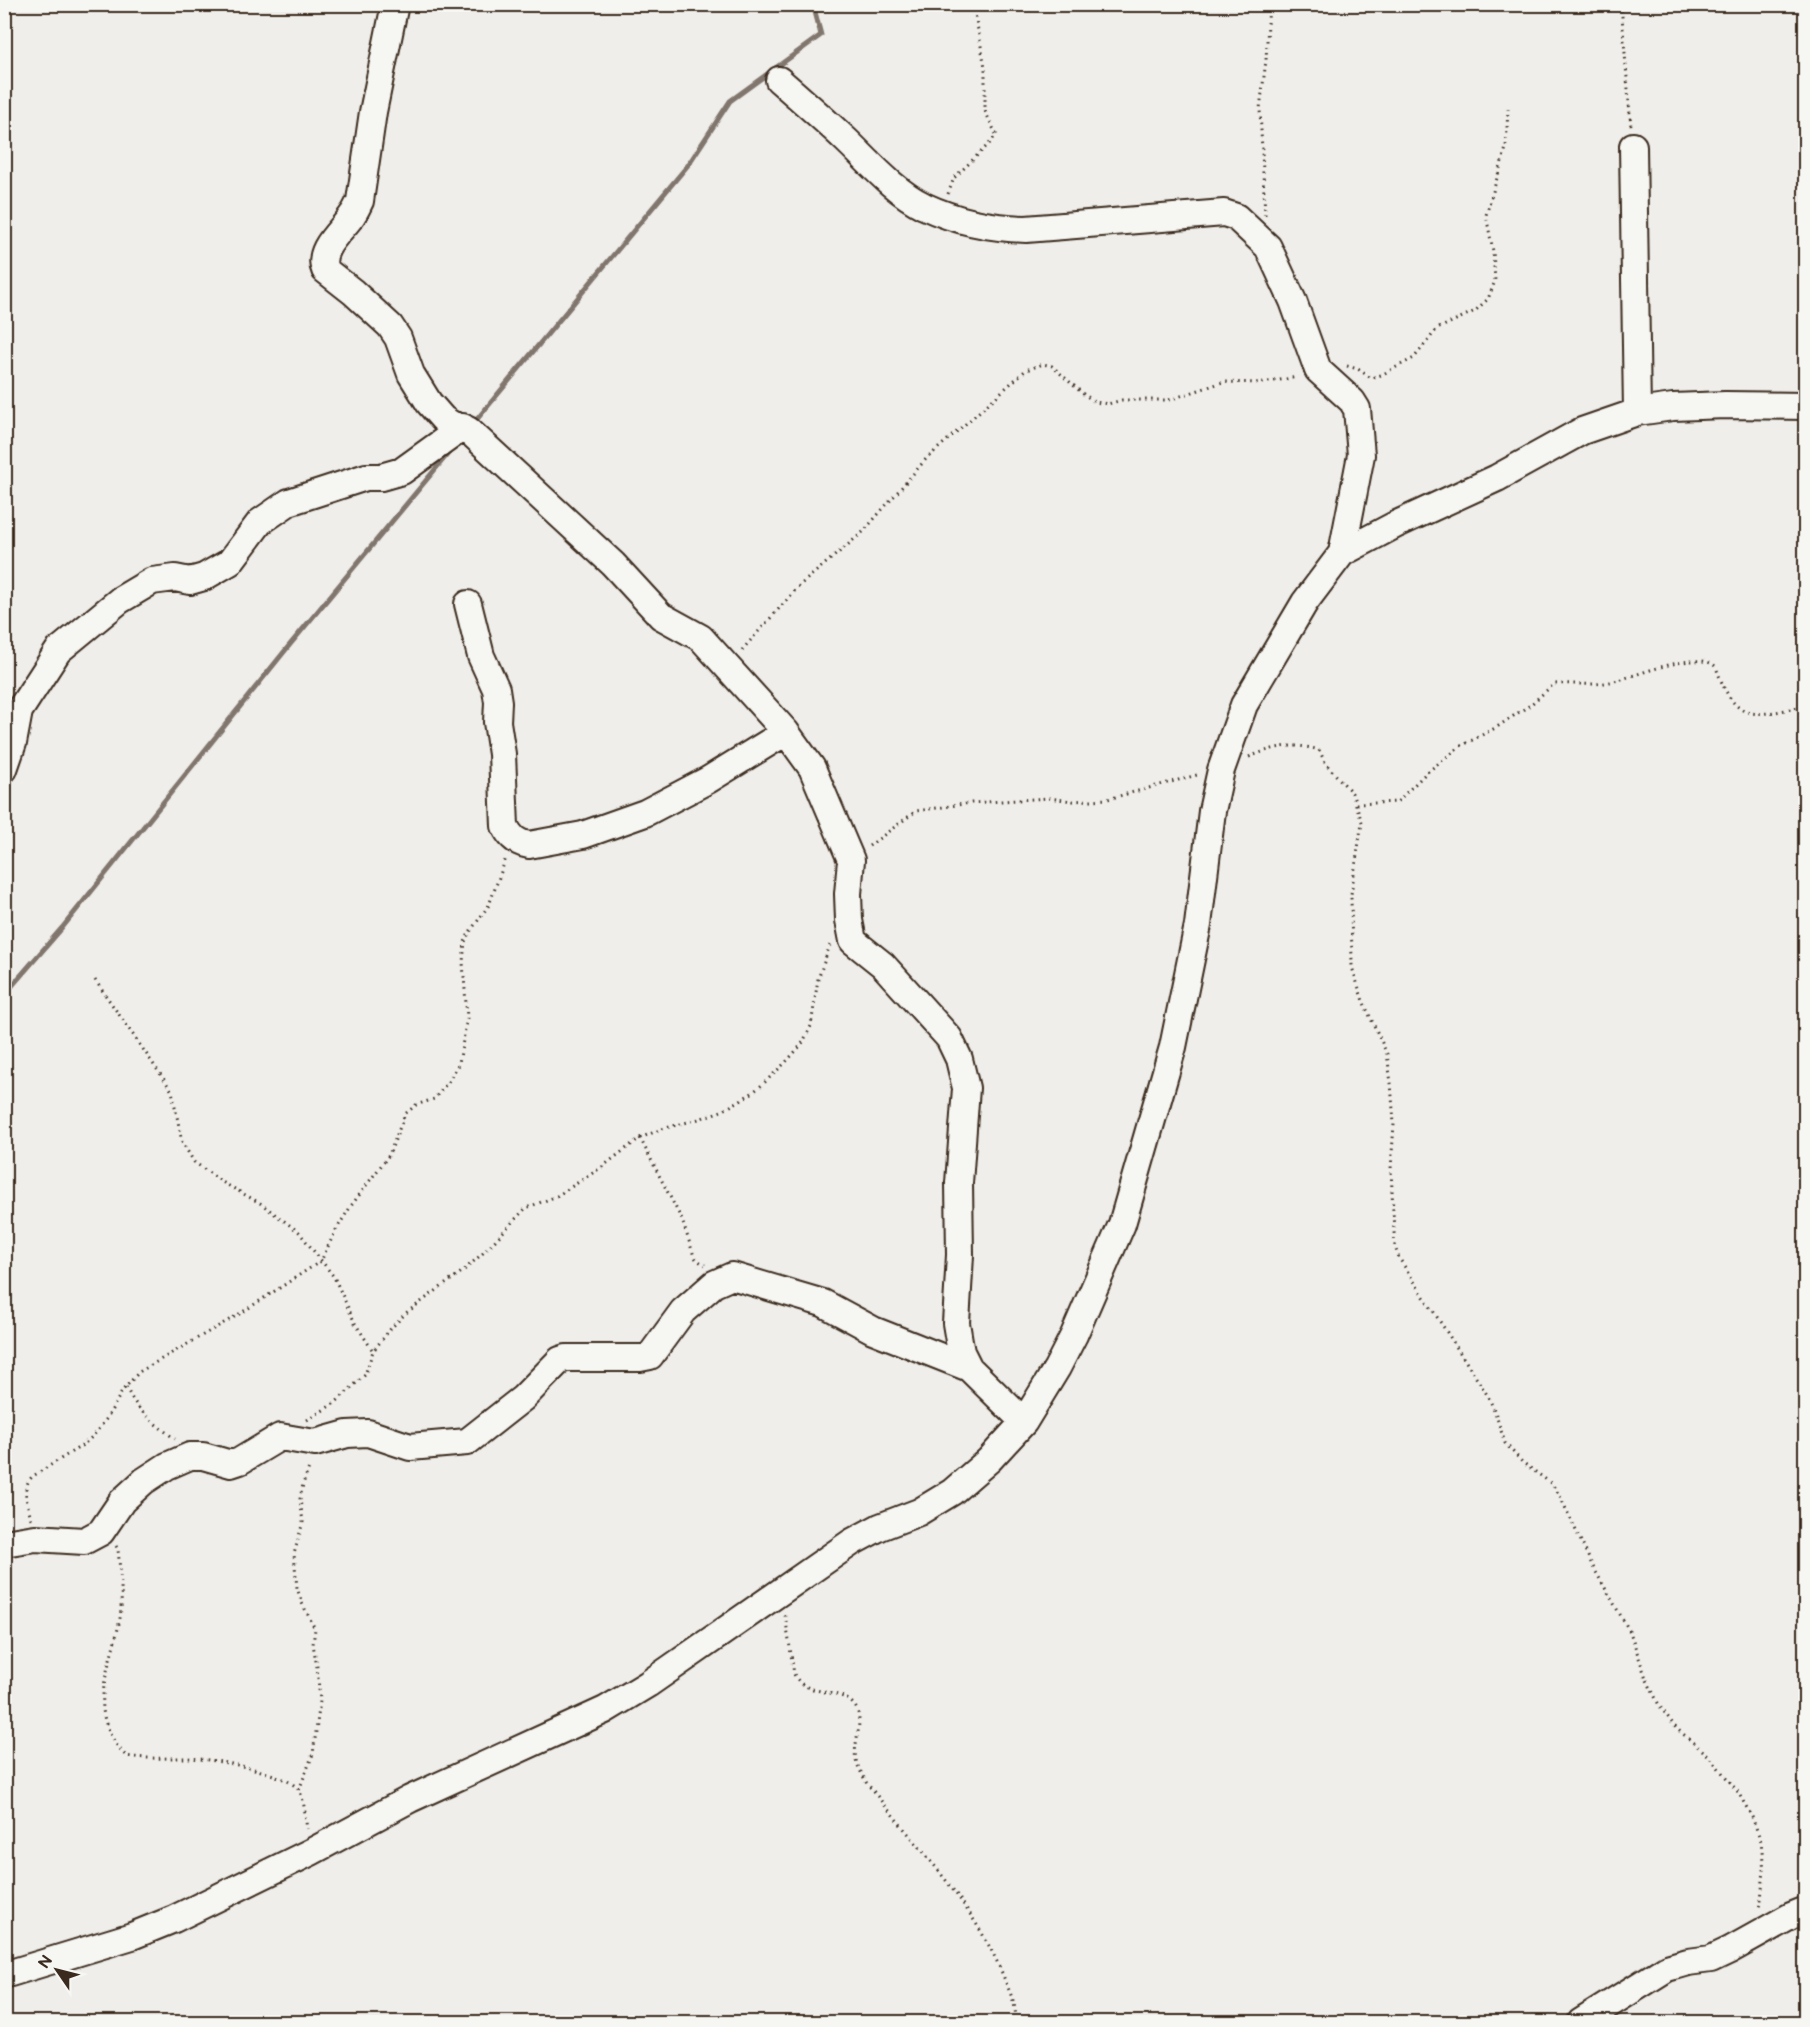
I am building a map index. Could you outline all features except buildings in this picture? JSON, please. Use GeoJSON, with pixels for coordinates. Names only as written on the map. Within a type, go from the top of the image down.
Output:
{"type":"FeatureCollection","features":[{"type":"Feature","properties":{"kind":"street"},"geometry":{"type":"LineString","coordinates":[[395,4],[373,112],[360,201],[327,248],[322,265],[390,326],[398,338],[411,374],[429,403],[446,422],[463,427],[613,564],[661,616],[701,638],[786,732],[812,768],[851,860],[848,894],[849,920],[853,940],[883,965],[949,1038],[959,1059],[966,1088],[959,1183],[960,1255],[957,1323],[961,1352],[969,1368],[1024,1422]]}},
{"type":"Feature","properties":{"kind":"street"},"geometry":{"type":"LineString","coordinates":[[778,80],[897,188],[924,205],[956,218],[996,228],[1026,229],[1224,213],[1236,217],[1268,247],[1293,301],[1316,361],[1357,409],[1361,455],[1342,553]]}},
{"type":"Feature","properties":{"kind":"street"},"geometry":{"type":"LineString","coordinates":[[1633,146],[1637,412]]}},
{"type":"Feature","properties":{"kind":"street"},"geometry":{"type":"LineString","coordinates":[[4,1975],[132,1936],[174,1919],[312,1852],[410,1799],[605,1710],[648,1684],[852,1542],[880,1527],[919,1512],[952,1492],[989,1460],[1024,1422],[1057,1368],[1090,1302],[1122,1224],[1173,1047],[1198,925],[1212,811],[1221,770],[1244,705],[1305,602],[1342,553],[1397,524],[1497,478],[1582,431],[1637,412],[1673,407],[1806,406]]}},
{"type":"Feature","properties":{"kind":"street"},"geometry":{"type":"LineString","coordinates":[[4,769],[20,711],[58,651],[120,600],[152,581],[175,578],[190,580],[204,577],[230,562],[260,522],[289,502],[366,477],[381,477],[402,471],[463,427]]}},
{"type":"Feature","properties":{"kind":"street"},"geometry":{"type":"LineString","coordinates":[[468,604],[481,656],[496,689],[497,722],[502,754],[503,816],[505,826],[514,839],[529,845],[583,835],[645,813],[708,780],[786,732]]}},
{"type":"Feature","properties":{"kind":"street"},"geometry":{"type":"LineString","coordinates":[[4,1543],[35,1538],[84,1541],[101,1532],[122,1501],[144,1481],[179,1460],[195,1455],[231,1464],[280,1437],[315,1443],[347,1434],[368,1434],[410,1447],[467,1442],[523,1398],[560,1360],[650,1356],[683,1311],[714,1284],[732,1276],[823,1303],[873,1330],[969,1368]]}},
{"type":"Feature","properties":{"kind":"street"},"geometry":{"type":"LineString","coordinates":[[1581,2022],[1667,1968],[1711,1959],[1806,1910]]}},
{"type":"Feature","properties":{"kind":"path"},"geometry":{"type":"LineString","coordinates":[[943,213],[954,178],[992,141],[996,134],[985,111],[985,66],[973,4]]}},
{"type":"Feature","properties":{"kind":"path"},"geometry":{"type":"LineString","coordinates":[[1268,247],[1260,109],[1269,4]]}},
{"type":"Feature","properties":{"kind":"path"},"geometry":{"type":"LineString","coordinates":[[1621,4],[1633,146]]}},
{"type":"Feature","properties":{"kind":"path"},"geometry":{"type":"LineString","coordinates":[[726,667],[800,585],[863,532],[926,459],[1026,370],[1043,364],[1052,366],[1095,402],[1107,404],[1122,400],[1169,399],[1223,382],[1263,383],[1287,380],[1316,361],[1342,364],[1375,378],[1414,358],[1437,329],[1475,311],[1488,299],[1495,281],[1493,251],[1486,215],[1506,147],[1508,109]]}},
{"type":"Feature","properties":{"kind":"path"},"geometry":{"type":"LineString","coordinates":[[1356,804],[1397,802],[1434,766],[1461,746],[1497,727],[1530,705],[1554,684],[1590,685],[1612,682],[1677,662],[1705,661],[1713,663],[1728,696],[1735,706],[1744,712],[1765,714],[1806,706]]}},
{"type":"Feature","properties":{"kind":"path"},"geometry":{"type":"LineString","coordinates":[[851,860],[916,811],[971,803],[1049,798],[1073,801],[1108,799],[1221,770],[1273,747],[1305,746],[1319,750],[1326,764],[1352,793],[1362,822],[1351,894],[1352,967],[1363,1001],[1387,1054],[1394,1124],[1391,1169],[1394,1232],[1395,1247],[1399,1258],[1488,1396],[1496,1412],[1505,1443],[1522,1462],[1552,1485],[1560,1496],[1592,1565],[1630,1632],[1646,1678],[1659,1705],[1676,1728],[1708,1755],[1738,1792],[1761,1841],[1764,1870],[1758,1935]]}},
{"type":"Feature","properties":{"kind":"path"},"geometry":{"type":"LineString","coordinates":[[35,1538],[25,1490],[27,1482],[94,1435],[126,1387],[139,1372],[241,1313],[321,1261],[351,1206],[389,1155],[405,1114],[410,1108],[434,1099],[448,1082],[459,1063],[467,1018],[463,962],[465,942],[489,905],[514,839]]}},
{"type":"Feature","properties":{"kind":"path"},"geometry":{"type":"LineString","coordinates":[[280,1437],[335,1403],[365,1375],[373,1351],[406,1313],[469,1265],[526,1208],[557,1196],[602,1167],[640,1138],[724,1110],[752,1093],[802,1044],[811,1026],[818,979],[831,943],[849,920]]}},
{"type":"Feature","properties":{"kind":"path"},"geometry":{"type":"LineString","coordinates":[[95,980],[172,1091],[182,1142],[194,1162],[222,1182],[260,1203],[299,1232],[334,1277],[355,1323],[373,1351]]}},
{"type":"Feature","properties":{"kind":"path"},"geometry":{"type":"LineString","coordinates":[[640,1138],[682,1220],[694,1256],[697,1260],[732,1276]]}},
{"type":"Feature","properties":{"kind":"path"},"geometry":{"type":"LineString","coordinates":[[126,1387],[143,1415],[195,1455]]}},
{"type":"Feature","properties":{"kind":"path"},"geometry":{"type":"LineString","coordinates":[[312,1852],[299,1790],[313,1754],[320,1701],[313,1644],[315,1629],[297,1588],[294,1554],[303,1522],[300,1499],[315,1443]]}},
{"type":"Feature","properties":{"kind":"path"},"geometry":{"type":"LineString","coordinates":[[101,1532],[109,1537],[118,1549],[120,1572],[120,1616],[105,1675],[102,1705],[105,1726],[116,1746],[126,1756],[152,1760],[183,1757],[244,1767],[288,1780],[299,1790]]}},
{"type":"Feature","properties":{"kind":"path"},"geometry":{"type":"LineString","coordinates":[[781,1590],[798,1682],[805,1687],[843,1696],[856,1707],[859,1719],[855,1749],[856,1761],[866,1782],[956,1893],[979,1926],[998,1959],[1015,2002],[1015,2022]]}},
{"type":"Feature","properties":{"kind":"waterway"},"geometry":{"type":"LineString","coordinates":[[473,424],[688,165],[730,101],[821,35],[813,4]]}},
{"type":"Feature","properties":{"kind":"waterway"},"geometry":{"type":"LineString","coordinates":[[4,995],[62,928],[288,647],[452,449]]}}]}
